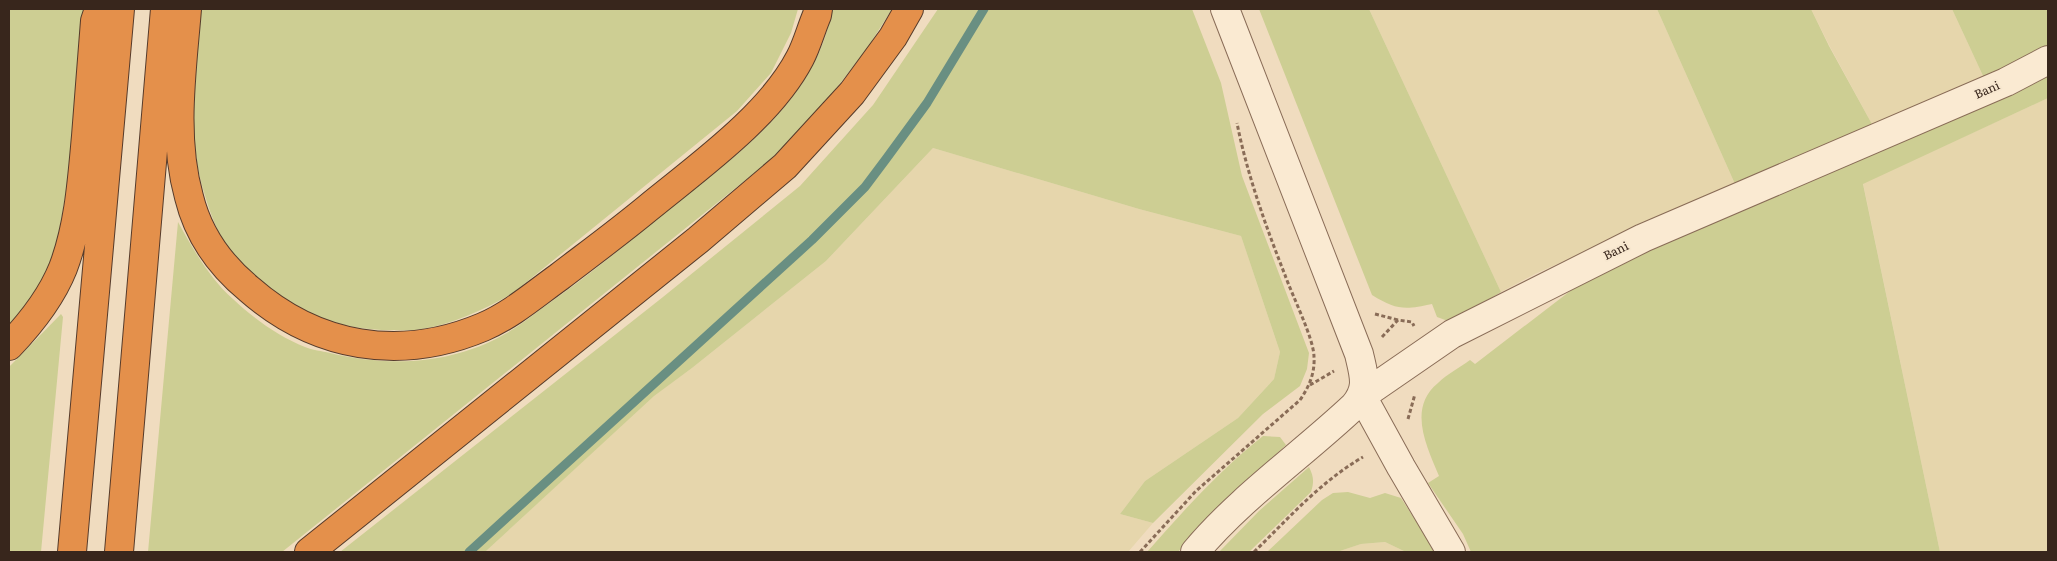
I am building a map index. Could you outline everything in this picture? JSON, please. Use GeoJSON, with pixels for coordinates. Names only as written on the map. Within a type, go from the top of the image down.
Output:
{"type":"FeatureCollection","features":[{"type":"Feature","properties":{"kind":"highway"},"geometry":{"type":"LineString","coordinates":[[9,346],[31,324],[51,293],[63,268],[81,194],[95,21],[99,9]]}},
{"type":"Feature","properties":{"kind":"highway"},"geometry":{"type":"LineString","coordinates":[[72,552],[120,9]]}},
{"type":"Feature","properties":{"kind":"highway"},"geometry":{"type":"LineString","coordinates":[[120,552],[165,9]]}},
{"type":"Feature","properties":{"kind":"highway"},"geometry":{"type":"LineString","coordinates":[[187,9],[179,112],[180,145],[189,199],[199,225],[212,249],[231,274],[271,308],[298,324],[331,338],[364,344],[393,346],[428,343],[458,336],[508,315],[626,227],[721,148],[768,104],[800,58],[818,9]]}},
{"type":"Feature","properties":{"kind":"highway"},"geometry":{"type":"LineString","coordinates":[[309,552],[698,240],[785,166],[852,93],[893,37],[909,9]]}},
{"type":"Feature","properties":{"kind":"street"},"geometry":{"type":"LineString","coordinates":[[1226,9],[1359,354],[1364,372],[1362,396],[1400,467],[1451,552]]}},
{"type":"Feature","properties":{"kind":"street","name":"Bani"},"geometry":{"type":"LineString","coordinates":[[1195,552],[1206,539],[1278,473],[1342,418],[1362,396],[1452,334],[1643,238],[2006,82],[2048,60]]}},
{"type":"Feature","properties":{"kind":"path"},"geometry":{"type":"LineString","coordinates":[[1140,552],[1196,491],[1300,400],[1309,386],[1314,368],[1314,355],[1242,152],[1235,114]]}},
{"type":"Feature","properties":{"kind":"path"},"geometry":{"type":"LineString","coordinates":[[1388,332],[1398,320],[1412,322],[1418,331]]}},
{"type":"Feature","properties":{"kind":"path"},"geometry":{"type":"LineString","coordinates":[[1309,386],[1329,375]]}},
{"type":"Feature","properties":{"kind":"path"},"geometry":{"type":"LineString","coordinates":[[1406,428],[1417,390]]}},
{"type":"Feature","properties":{"kind":"path"},"geometry":{"type":"LineString","coordinates":[[1254,552],[1313,493],[1347,466]]}},
{"type":"Feature","properties":{"kind":"shaded area"},"geometry":{"type":"Polygon","coordinates":[[[1369,9],[1657,9],[1735,184],[1535,274],[1501,292],[1369,9]]]}},
{"type":"Feature","properties":{"kind":"shaded area"},"geometry":{"type":"Polygon","coordinates":[[[1811,9],[1952,9],[1984,78],[1873,126],[1811,9]]]}},
{"type":"Feature","properties":{"kind":"shaded area"},"geometry":{"type":"Polygon","coordinates":[[[2048,98],[2048,552],[1940,552],[1863,183],[2048,98]]]}},
{"type":"Feature","properties":{"kind":"shaded area"},"geometry":{"type":"Polygon","coordinates":[[[933,148],[1139,209],[1241,236],[1280,352],[1274,379],[1238,418],[1145,481],[1120,514],[1153,523],[1128,552],[485,552],[654,395],[692,368],[826,261],[933,148]]]}},
{"type":"Feature","properties":{"kind":"shaded area"},"geometry":{"type":"Polygon","coordinates":[[[1385,542],[1406,552],[1337,552],[1361,544],[1385,542]]]}},
{"type":"Feature","properties":{"kind":"green space"},"geometry":{"type":"Polygon","coordinates":[[[9,9],[84,9],[70,168],[58,238],[47,271],[29,301],[9,327],[9,9]]]}},
{"type":"Feature","properties":{"kind":"green space"},"geometry":{"type":"Polygon","coordinates":[[[201,9],[798,9],[791,33],[771,73],[737,111],[513,293],[457,320],[434,327],[408,330],[370,329],[347,325],[324,319],[302,310],[263,284],[245,267],[224,241],[212,216],[203,190],[194,139],[195,74],[201,9]]]}},
{"type":"Feature","properties":{"kind":"green space"},"geometry":{"type":"Polygon","coordinates":[[[832,9],[892,9],[868,47],[812,120],[763,166],[282,552],[148,552],[178,222],[202,263],[225,291],[258,320],[295,343],[314,350],[375,360],[419,360],[463,352],[505,334],[572,287],[716,172],[767,126],[790,100],[809,73],[823,42],[832,9]]]}},
{"type":"Feature","properties":{"kind":"green space"},"geometry":{"type":"Polygon","coordinates":[[[938,9],[1192,9],[1221,83],[1242,176],[1309,353],[1307,369],[1300,386],[1263,414],[1153,523],[1120,514],[1145,481],[1238,418],[1274,379],[1280,352],[1241,236],[1139,209],[933,148],[826,261],[654,396],[485,552],[340,552],[663,297],[800,186],[873,105],[938,9]]]}},
{"type":"Feature","properties":{"kind":"green space"},"geometry":{"type":"Polygon","coordinates":[[[1259,9],[1369,9],[1501,292],[1462,316],[1448,321],[1437,317],[1432,304],[1407,308],[1388,304],[1372,295],[1259,9]]]}},
{"type":"Feature","properties":{"kind":"green space"},"geometry":{"type":"Polygon","coordinates":[[[1657,9],[1811,9],[1873,126],[1735,184],[1657,9]]]}},
{"type":"Feature","properties":{"kind":"green space"},"geometry":{"type":"Polygon","coordinates":[[[1952,9],[2048,9],[2048,48],[1984,78],[1952,9]]]}},
{"type":"Feature","properties":{"kind":"green space"},"geometry":{"type":"Polygon","coordinates":[[[2048,72],[2048,98],[1863,184],[1940,552],[1471,552],[1463,534],[1428,483],[1439,476],[1429,453],[1422,428],[1423,404],[1429,393],[1449,374],[1470,360],[1475,364],[1591,275],[2048,72]]]}},
{"type":"Feature","properties":{"kind":"green space"},"geometry":{"type":"Polygon","coordinates":[[[61,314],[63,317],[41,552],[9,552],[9,367],[61,314]]]}},
{"type":"Feature","properties":{"kind":"green space"},"geometry":{"type":"Polygon","coordinates":[[[1263,436],[1280,437],[1286,445],[1200,526],[1178,552],[1147,552],[1217,477],[1263,436]]]}},
{"type":"Feature","properties":{"kind":"green space"},"geometry":{"type":"Polygon","coordinates":[[[1309,467],[1313,480],[1311,492],[1249,552],[1219,552],[1259,511],[1309,467]]]}},
{"type":"Feature","properties":{"kind":"green space"},"geometry":{"type":"Polygon","coordinates":[[[1348,492],[1370,498],[1385,493],[1401,498],[1436,552],[1406,552],[1385,542],[1361,544],[1337,552],[1267,552],[1322,500],[1333,493],[1348,492]]]}},
{"type":"Feature","properties":{"kind":"waterway"},"geometry":{"type":"LineString","coordinates":[[469,552],[812,240],[865,187],[927,103],[984,9]]}}]}
